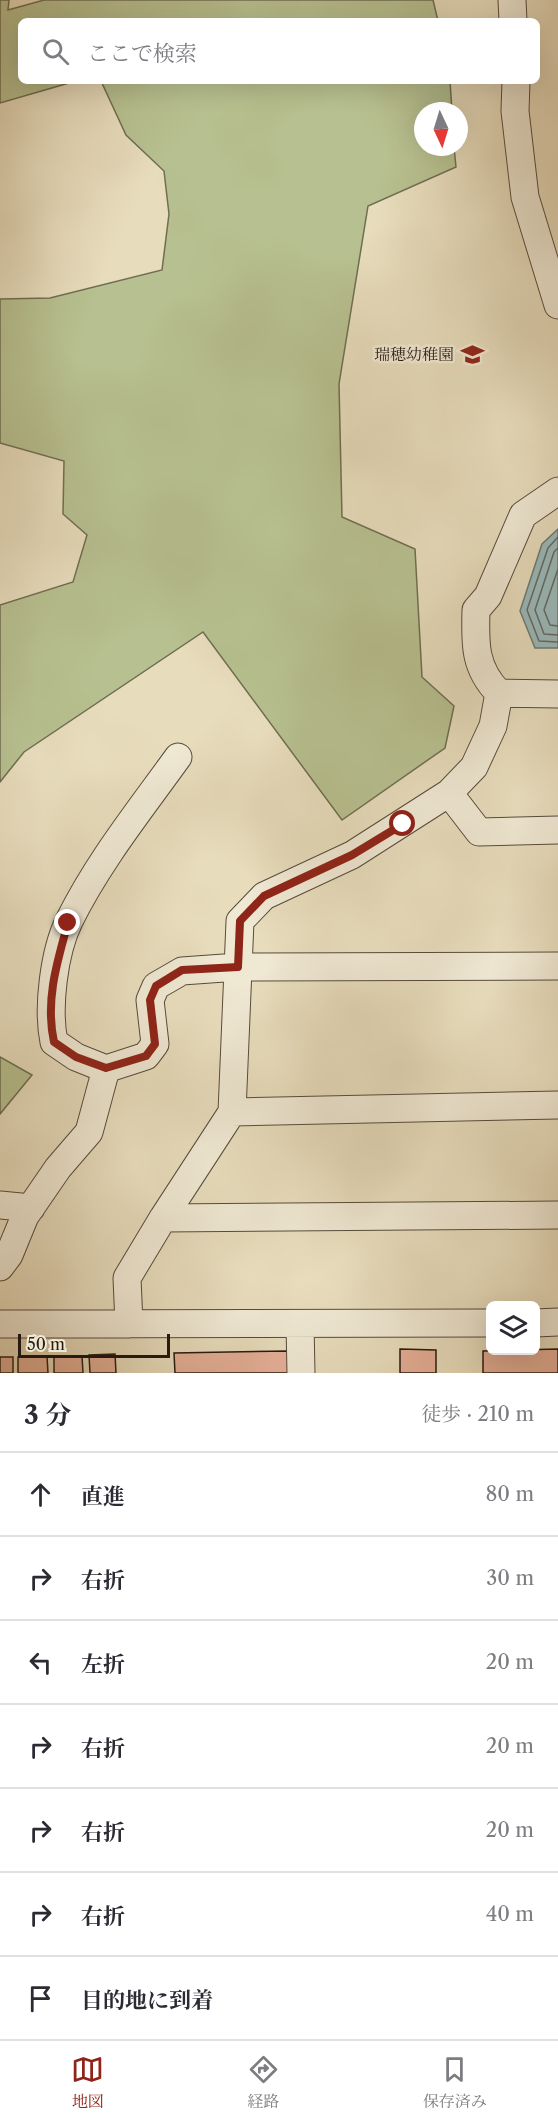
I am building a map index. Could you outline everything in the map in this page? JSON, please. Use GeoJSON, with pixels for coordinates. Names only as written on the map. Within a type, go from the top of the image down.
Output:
{"type":"FeatureCollection","features":[{"type":"Feature","properties":{"kind":"street"},"geometry":{"type":"LineString","coordinates":[[512,0],[513,18]]}},
{"type":"Feature","properties":{"kind":"street"},"geometry":{"type":"LineString","coordinates":[[516,84],[515,111],[525,196],[558,305]]}},
{"type":"Feature","properties":{"kind":"street"},"geometry":{"type":"LineString","coordinates":[[558,491],[523,515],[488,596],[476,610],[475,639],[478,660],[488,681],[499,693],[558,694]]}},
{"type":"Feature","properties":{"kind":"street"},"geometry":{"type":"LineString","coordinates":[[129,1324],[127,1278],[232,1112],[240,921],[264,896],[352,855],[449,793],[474,767],[493,726],[499,693]]}},
{"type":"Feature","properties":{"kind":"street"},"geometry":{"type":"LineString","coordinates":[[178,757],[97,870],[68,923],[57,959],[50,1010],[54,1042],[76,1057],[106,1068],[146,1056],[155,1044],[150,1000],[156,986],[182,970],[238,967],[558,966]]}},
{"type":"Feature","properties":{"kind":"street"},"geometry":{"type":"LineString","coordinates":[[449,793],[479,832],[558,831]]}},
{"type":"Feature","properties":{"kind":"street"},"geometry":{"type":"LineString","coordinates":[[0,1267],[9,1256],[25,1216],[58,1168],[89,1132],[106,1068]]}},
{"type":"Feature","properties":{"kind":"street"},"geometry":{"type":"LineString","coordinates":[[232,1112],[558,1105]]}},
{"type":"Feature","properties":{"kind":"street"},"geometry":{"type":"LineString","coordinates":[[0,1205],[31,1208]]}},
{"type":"Feature","properties":{"kind":"street"},"geometry":{"type":"LineString","coordinates":[[163,1218],[558,1215]]}},
{"type":"Feature","properties":{"kind":"street"},"geometry":{"type":"LineString","coordinates":[[540,1323],[558,1322]]}},
{"type":"Feature","properties":{"kind":"street"},"geometry":{"type":"LineString","coordinates":[[0,1324],[486,1323]]}},
{"type":"Feature","properties":{"kind":"street"},"geometry":{"type":"LineString","coordinates":[[300,1324],[301,1373]]}},
{"type":"Feature","properties":{"kind":"green space"},"geometry":{"type":"Polygon","coordinates":[[[0,0],[9,0],[8,10],[44,0],[433,0],[437,18],[18,18],[18,84],[66,84],[0,103],[0,0]]]}},
{"type":"Feature","properties":{"kind":"green space"},"geometry":{"type":"Polygon","coordinates":[[[102,84],[450,84],[451,102],[414,102],[414,156],[455,156],[456,167],[368,206],[339,384],[342,517],[415,549],[422,677],[454,706],[445,748],[342,820],[203,632],[24,752],[0,782],[0,605],[73,582],[87,535],[63,514],[64,461],[0,443],[0,299],[50,298],[162,270],[169,214],[164,171],[126,135],[102,84]]]}},
{"type":"Feature","properties":{"kind":"green space"},"geometry":{"type":"Polygon","coordinates":[[[0,1057],[32,1075],[0,1114],[0,1057]]]}},
{"type":"Feature","properties":{"kind":"water"},"geometry":{"type":"Polygon","coordinates":[[[558,529],[558,648],[535,648],[520,611],[542,544],[558,529]]]}},
{"type":"Feature","properties":{"kind":"building"},"geometry":{"type":"Polygon","coordinates":[[[400,1349],[436,1350],[436,1373],[400,1373],[400,1349]]]}},
{"type":"Feature","properties":{"kind":"building"},"geometry":{"type":"Polygon","coordinates":[[[540,1349],[558,1349],[558,1373],[483,1373],[483,1351],[486,1351],[486,1355],[540,1355],[540,1349]]]}},
{"type":"Feature","properties":{"kind":"building"},"geometry":{"type":"Polygon","coordinates":[[[288,1351],[289,1373],[175,1373],[174,1353],[288,1351]]]}},
{"type":"Feature","properties":{"kind":"building"},"geometry":{"type":"Polygon","coordinates":[[[115,1354],[116,1373],[90,1373],[89,1355],[115,1354]]]}},
{"type":"Feature","properties":{"kind":"building"},"geometry":{"type":"Polygon","coordinates":[[[47,1356],[48,1373],[18,1373],[18,1357],[47,1356]]]}},
{"type":"Feature","properties":{"kind":"building"},"geometry":{"type":"Polygon","coordinates":[[[82,1356],[83,1373],[54,1373],[54,1357],[82,1356]]]}},
{"type":"Feature","properties":{"kind":"building"},"geometry":{"type":"Polygon","coordinates":[[[0,1357],[13,1357],[13,1373],[0,1373],[0,1357]]]}},
{"type":"Feature","properties":{"kind":"place","name":"瑞穂幼稚園"},"geometry":{"type":"Point","coordinates":[472,354]}},
{"type":"Feature","properties":{"kind":"route"},"geometry":{"type":"LineString","coordinates":[[68,923],[57,959],[50,1010],[54,1042],[76,1057],[106,1068],[146,1056],[155,1044],[150,1000],[156,986],[182,970],[238,967],[240,921],[264,896],[352,855],[403,824]]}}]}
